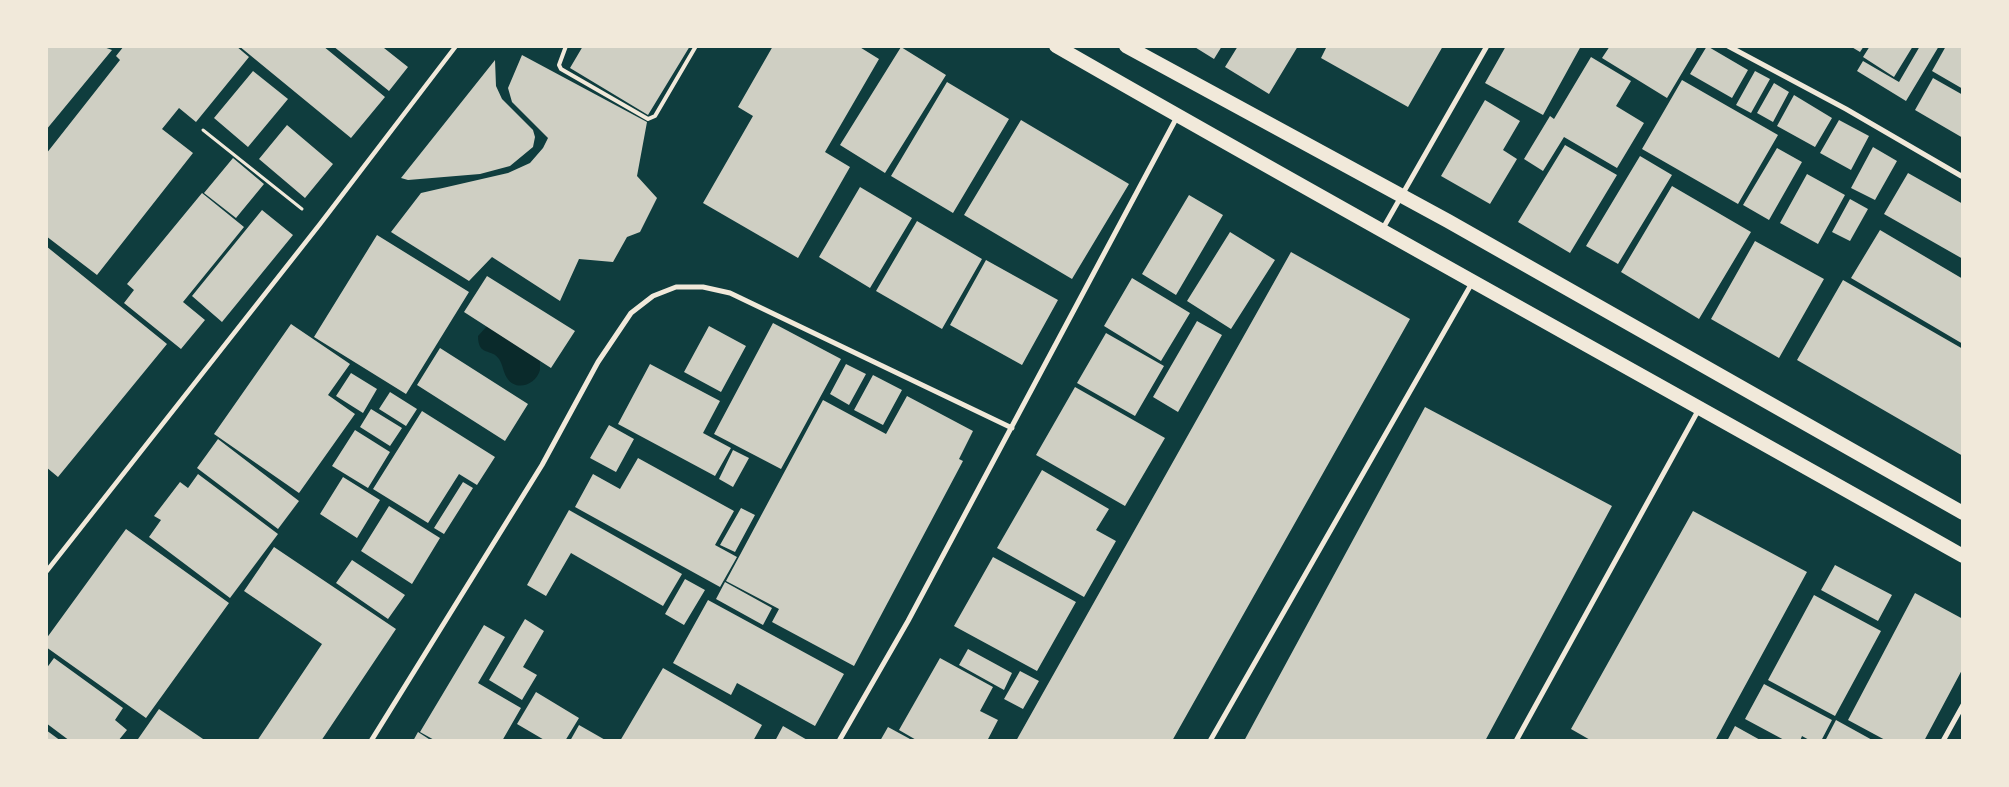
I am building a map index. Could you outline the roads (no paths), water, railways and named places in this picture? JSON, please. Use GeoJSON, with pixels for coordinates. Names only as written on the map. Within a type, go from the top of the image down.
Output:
{"type":"FeatureCollection","features":[{"type":"Feature","properties":{"kind":"highway"},"geometry":{"type":"LineString","coordinates":[[1056,46],[1381,231],[1473,280],[1963,556]]}},
{"type":"Feature","properties":{"kind":"highway"},"geometry":{"type":"LineString","coordinates":[[1126,46],[1400,196],[1963,513]]}},
{"type":"Feature","properties":{"kind":"street"},"geometry":{"type":"LineString","coordinates":[[46,572],[320,224],[456,46]]}},
{"type":"Feature","properties":{"kind":"street"},"geometry":{"type":"LineString","coordinates":[[1381,231],[1487,46]]}},
{"type":"Feature","properties":{"kind":"street"},"geometry":{"type":"LineString","coordinates":[[1728,46],[1846,108],[1963,177]]}},
{"type":"Feature","properties":{"kind":"street"},"geometry":{"type":"LineString","coordinates":[[839,741],[908,621],[1178,116]]}},
{"type":"Feature","properties":{"kind":"street"},"geometry":{"type":"LineString","coordinates":[[1210,741],[1473,280]]}},
{"type":"Feature","properties":{"kind":"street"},"geometry":{"type":"LineString","coordinates":[[371,741],[542,465],[616,333],[631,313],[653,296],[676,287],[703,287],[730,293],[1012,428]]}},
{"type":"Feature","properties":{"kind":"street"},"geometry":{"type":"LineString","coordinates":[[1516,741],[1700,407]]}},
{"type":"Feature","properties":{"kind":"street"},"geometry":{"type":"LineString","coordinates":[[1943,741],[1963,705]]}},
{"type":"Feature","properties":{"kind":"lane"},"geometry":{"type":"LineString","coordinates":[[566,46],[559,65],[561,69],[648,119],[655,116],[696,46]]}},
{"type":"Feature","properties":{"kind":"water"},"geometry":{"type":"Polygon","coordinates":[[[489,324],[540,358],[538,375],[530,383],[520,386],[515,385],[506,376],[499,359],[480,347],[478,336],[489,324]]]}}]}
